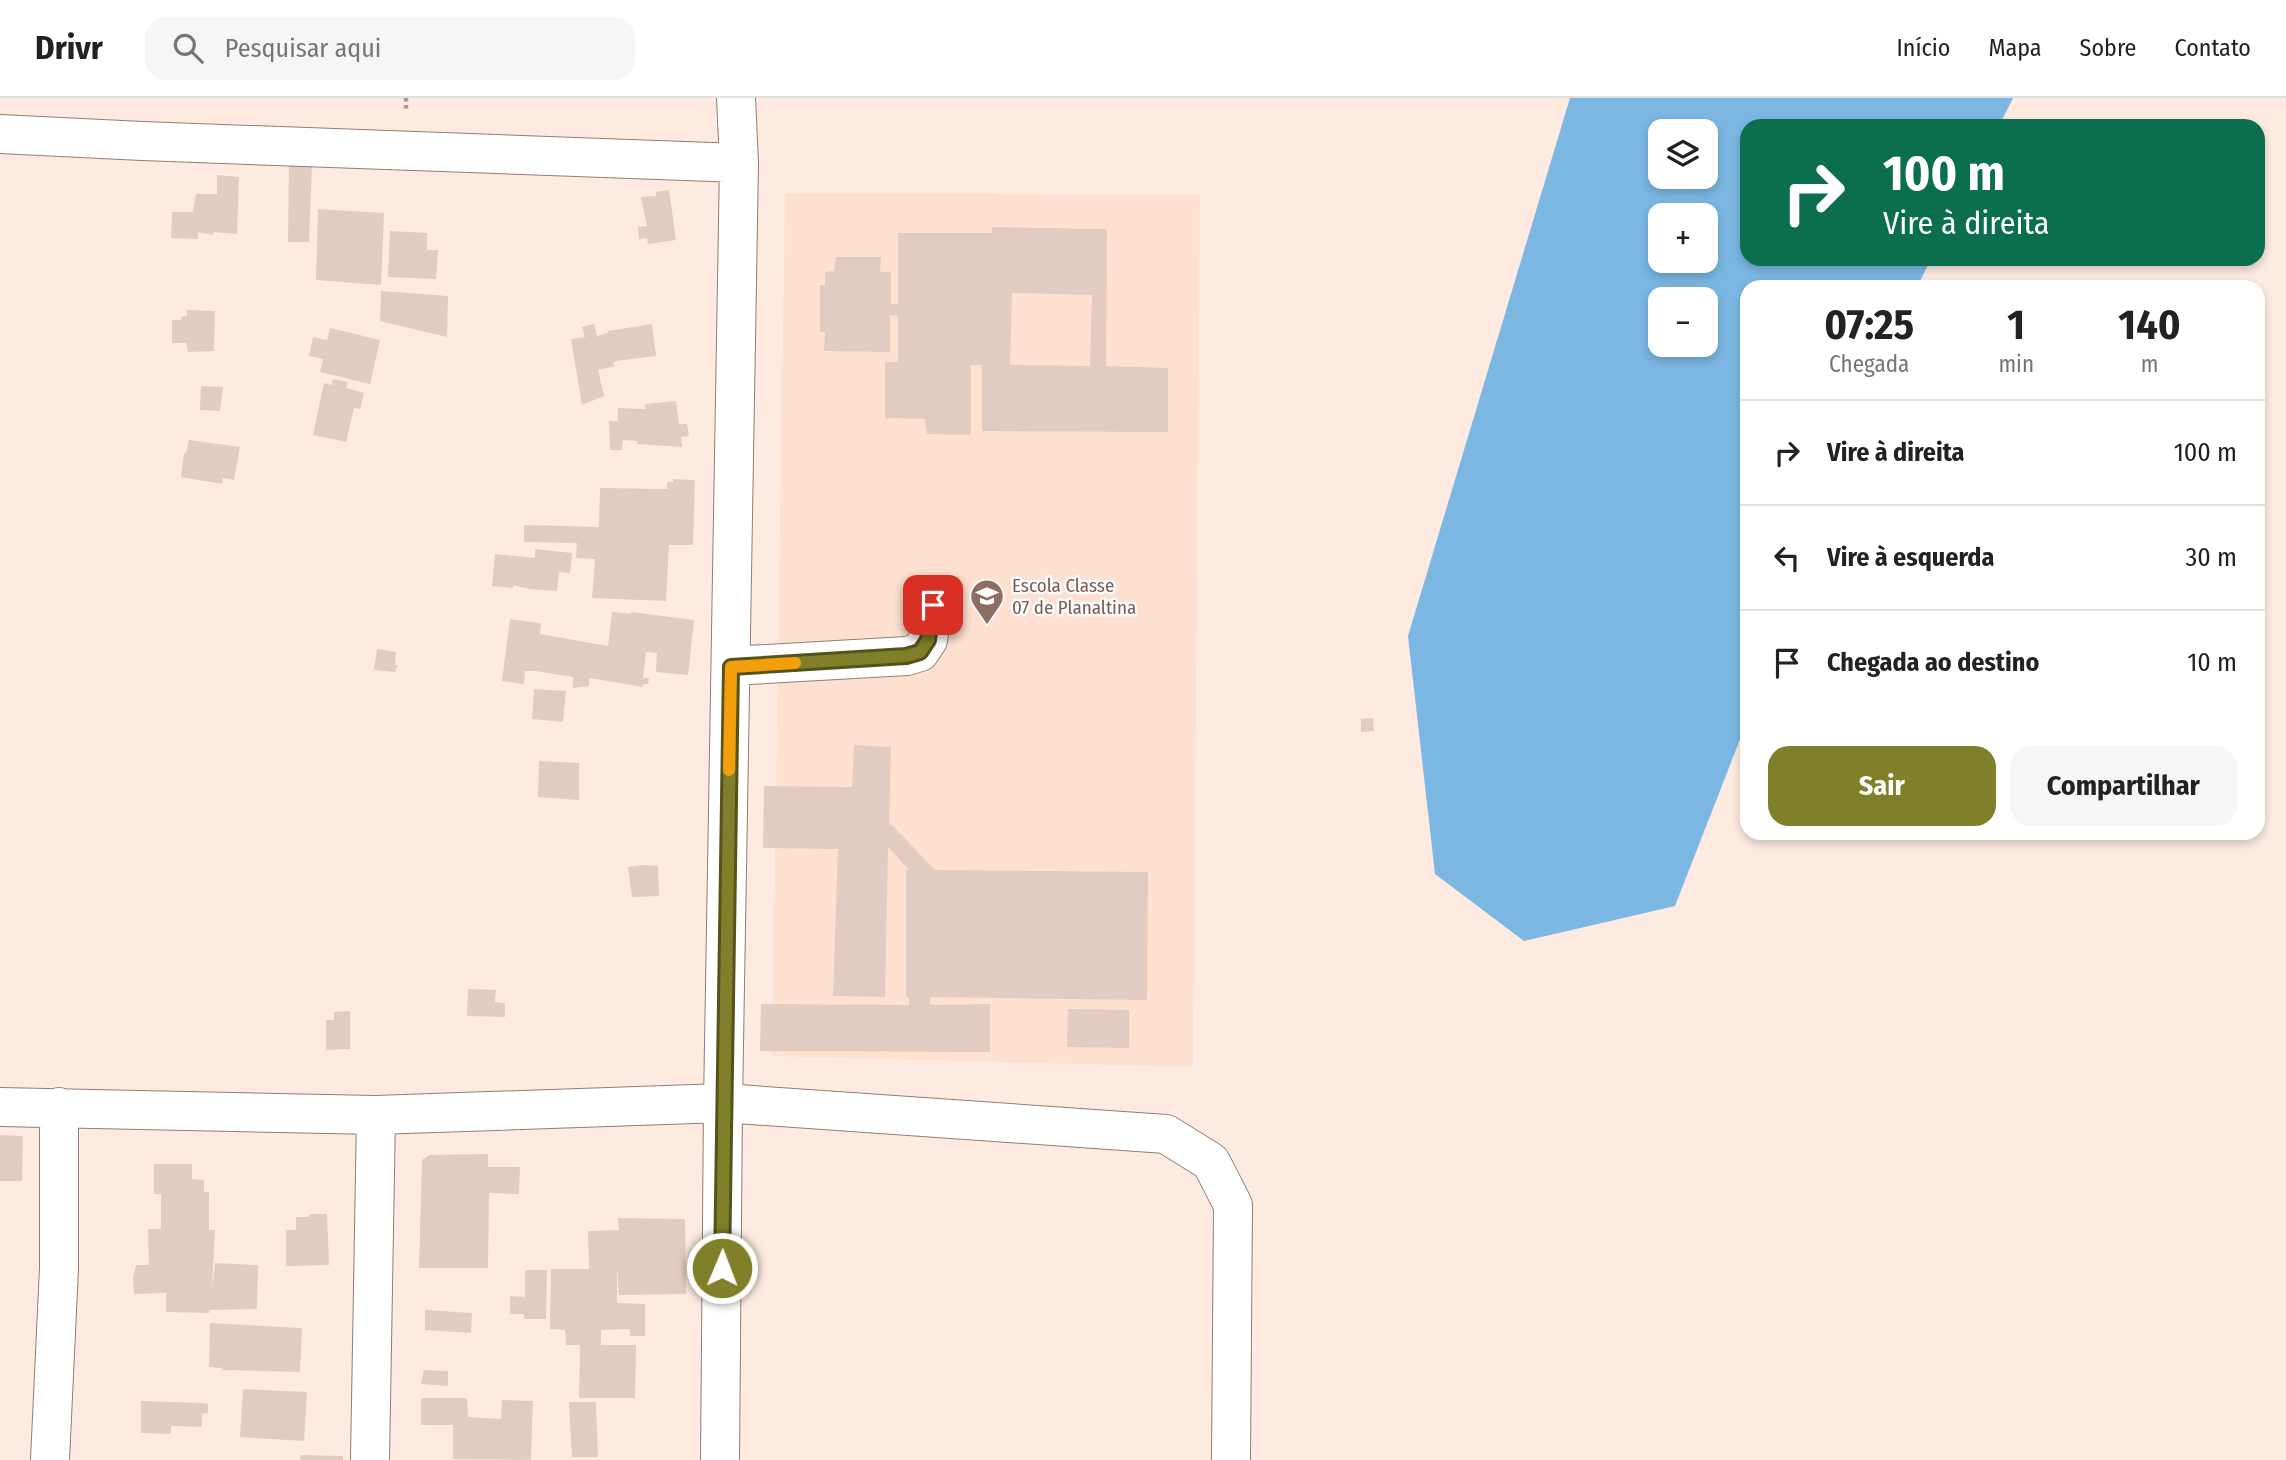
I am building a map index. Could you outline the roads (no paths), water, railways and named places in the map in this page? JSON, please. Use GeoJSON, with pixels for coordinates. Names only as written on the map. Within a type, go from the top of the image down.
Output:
{"type":"FeatureCollection","features":[{"type":"Feature","properties":{"kind":"street"},"geometry":{"type":"LineString","coordinates":[[720,1460],[723,1103],[739,163],[736,98]]}},
{"type":"Feature","properties":{"kind":"street"},"geometry":{"type":"LineString","coordinates":[[0,134],[739,163]]}},
{"type":"Feature","properties":{"kind":"street"},"geometry":{"type":"LineString","coordinates":[[731,667],[906,656],[920,652],[928,640],[933,605]]}},
{"type":"Feature","properties":{"kind":"street"},"geometry":{"type":"LineString","coordinates":[[0,1107],[376,1115],[723,1103],[1166,1134],[1211,1162],[1233,1205],[1231,1460]]}},
{"type":"Feature","properties":{"kind":"street"},"geometry":{"type":"LineString","coordinates":[[50,1460],[59,1268],[59,1107]]}},
{"type":"Feature","properties":{"kind":"street"},"geometry":{"type":"LineString","coordinates":[[370,1460],[376,1115]]}},
{"type":"Feature","properties":{"kind":"water"},"geometry":{"type":"Polygon","coordinates":[[[1570,98],[2013,98],[2002,119],[1740,119],[1740,266],[1928,266],[1920,280],[1740,280],[1740,739],[1675,906],[1524,941],[1435,874],[1408,636],[1570,98]]]}},
{"type":"Feature","properties":{"kind":"place","name":"Escola Classe 07 de Planaltina"},"geometry":{"type":"Point","coordinates":[987,626]}}]}
